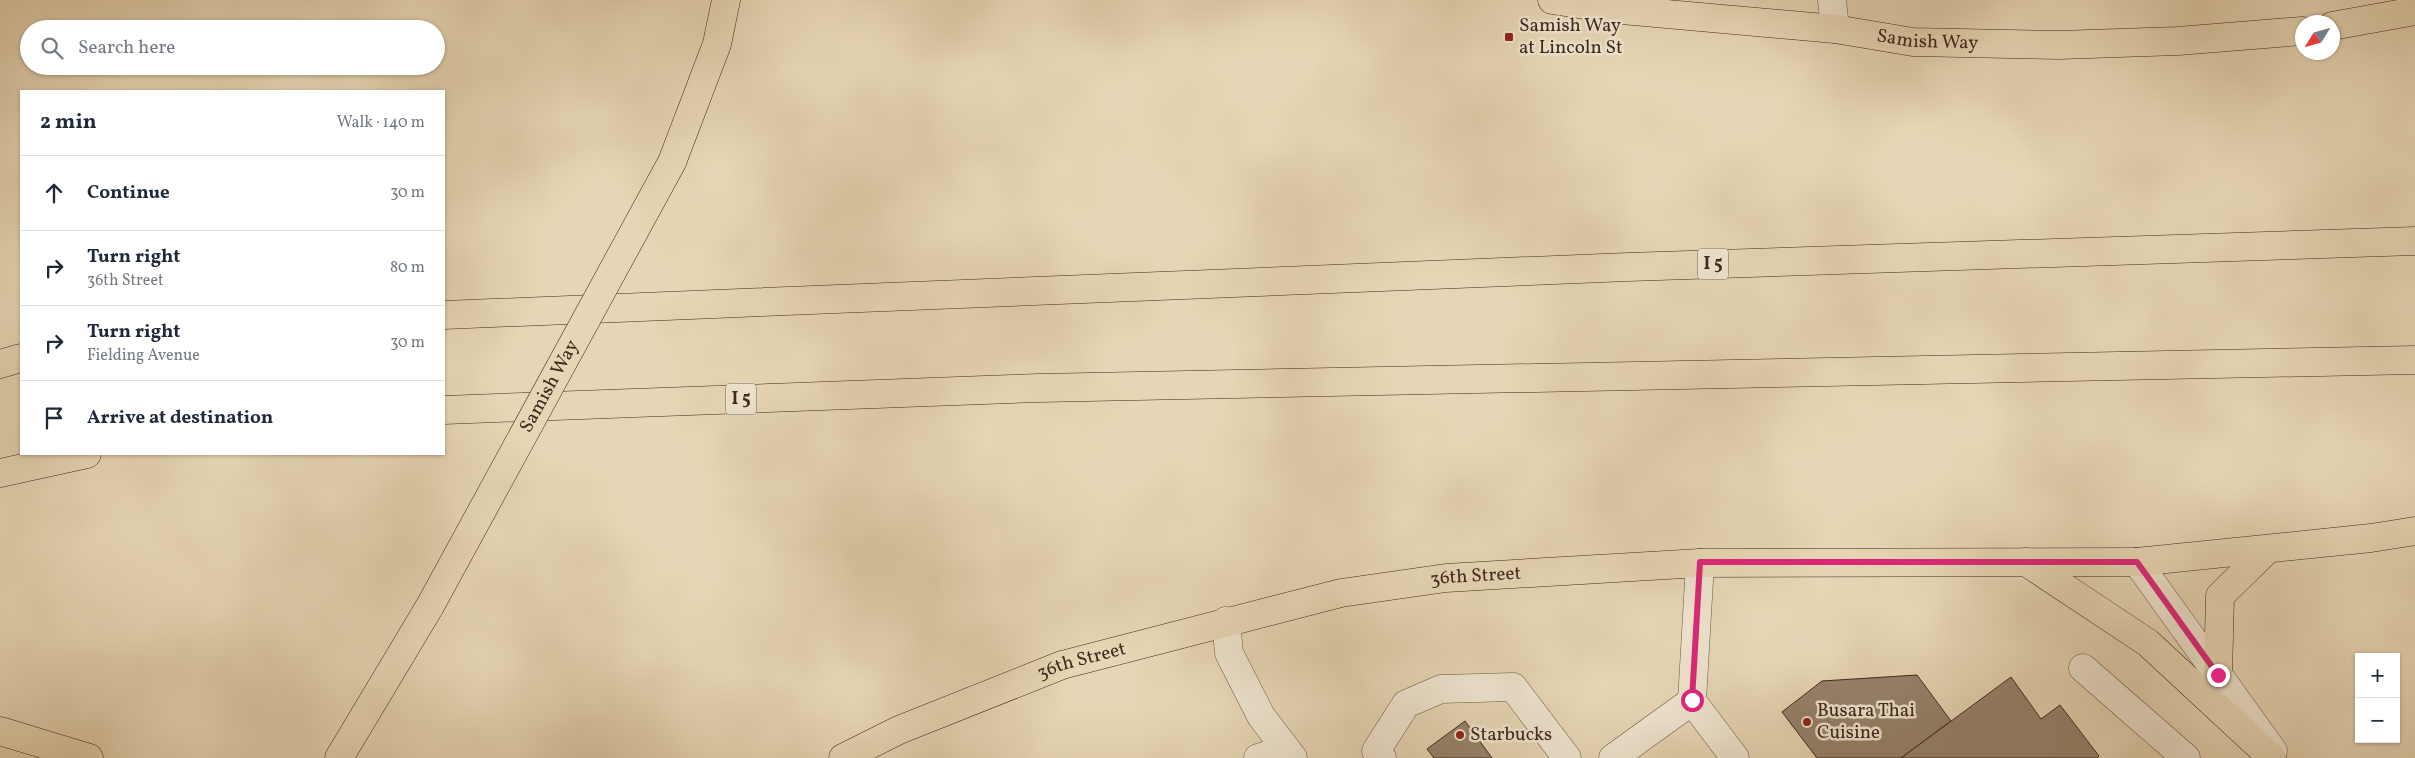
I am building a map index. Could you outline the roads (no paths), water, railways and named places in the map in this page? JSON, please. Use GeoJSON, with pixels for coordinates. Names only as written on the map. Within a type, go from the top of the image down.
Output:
{"type":"FeatureCollection","features":[{"type":"Feature","properties":{"kind":"main road","name":"Samish Way"},"geometry":{"type":"LineString","coordinates":[[338,758],[430,606],[672,162],[717,44],[726,0]]}},
{"type":"Feature","properties":{"kind":"main road","name":"Samish Way"},"geometry":{"type":"LineString","coordinates":[[1552,0],[1612,9],[1835,29],[1913,42],[2059,46],[2178,41],[2295,32]]}},
{"type":"Feature","properties":{"kind":"main road"},"geometry":{"type":"LineString","coordinates":[[2340,25],[2415,11]]}},
{"type":"Feature","properties":{"kind":"main road","name":"I 5"},"geometry":{"type":"LineString","coordinates":[[445,316],[1628,267],[2415,241]]}},
{"type":"Feature","properties":{"kind":"main road"},"geometry":{"type":"LineString","coordinates":[[0,364],[20,358]]}},
{"type":"Feature","properties":{"kind":"main road","name":"I 5"},"geometry":{"type":"LineString","coordinates":[[445,410],[1038,388],[2415,360]]}},
{"type":"Feature","properties":{"kind":"main road"},"geometry":{"type":"LineString","coordinates":[[0,474],[83,455]]}},
{"type":"Feature","properties":{"kind":"main road","name":"36th Street"},"geometry":{"type":"LineString","coordinates":[[843,758],[899,730],[1062,665],[1341,592],[1446,578],[1700,562],[2137,562],[2268,549],[2415,531]]}},
{"type":"Feature","properties":{"kind":"main road"},"geometry":{"type":"LineString","coordinates":[[2218,675],[2220,596],[2268,549]]}},
{"type":"Feature","properties":{"kind":"main road"},"geometry":{"type":"LineString","coordinates":[[2026,562],[2148,643],[2272,758]]}},
{"type":"Feature","properties":{"kind":"main road"},"geometry":{"type":"LineString","coordinates":[[0,731],[89,758]]}},
{"type":"Feature","properties":{"kind":"street"},"geometry":{"type":"LineString","coordinates":[[1832,0],[1835,29]]}},
{"type":"Feature","properties":{"kind":"street"},"geometry":{"type":"LineString","coordinates":[[1700,562],[1692,700],[1735,758]]}},
{"type":"Feature","properties":{"kind":"street"},"geometry":{"type":"LineString","coordinates":[[2137,562],[2279,758]]}},
{"type":"Feature","properties":{"kind":"street"},"geometry":{"type":"LineString","coordinates":[[1226,621],[1229,653],[1262,716],[1289,753],[1258,758]]}},
{"type":"Feature","properties":{"kind":"street"},"geometry":{"type":"LineString","coordinates":[[2083,668],[2186,758]]}},
{"type":"Feature","properties":{"kind":"street"},"geometry":{"type":"LineString","coordinates":[[1379,754],[1406,704],[1441,689],[1513,687],[1567,758]]}},
{"type":"Feature","properties":{"kind":"street"},"geometry":{"type":"LineString","coordinates":[[1613,758],[1692,700]]}},
{"type":"Feature","properties":{"kind":"place","name":"Samish Way at Lincoln St"},"geometry":{"type":"Point","coordinates":[1509,37]}},
{"type":"Feature","properties":{"kind":"place","name":"Busara Thai Cuisine"},"geometry":{"type":"Point","coordinates":[1807,722]}},
{"type":"Feature","properties":{"kind":"place","name":"Starbucks"},"geometry":{"type":"Point","coordinates":[1460,735]}}]}
